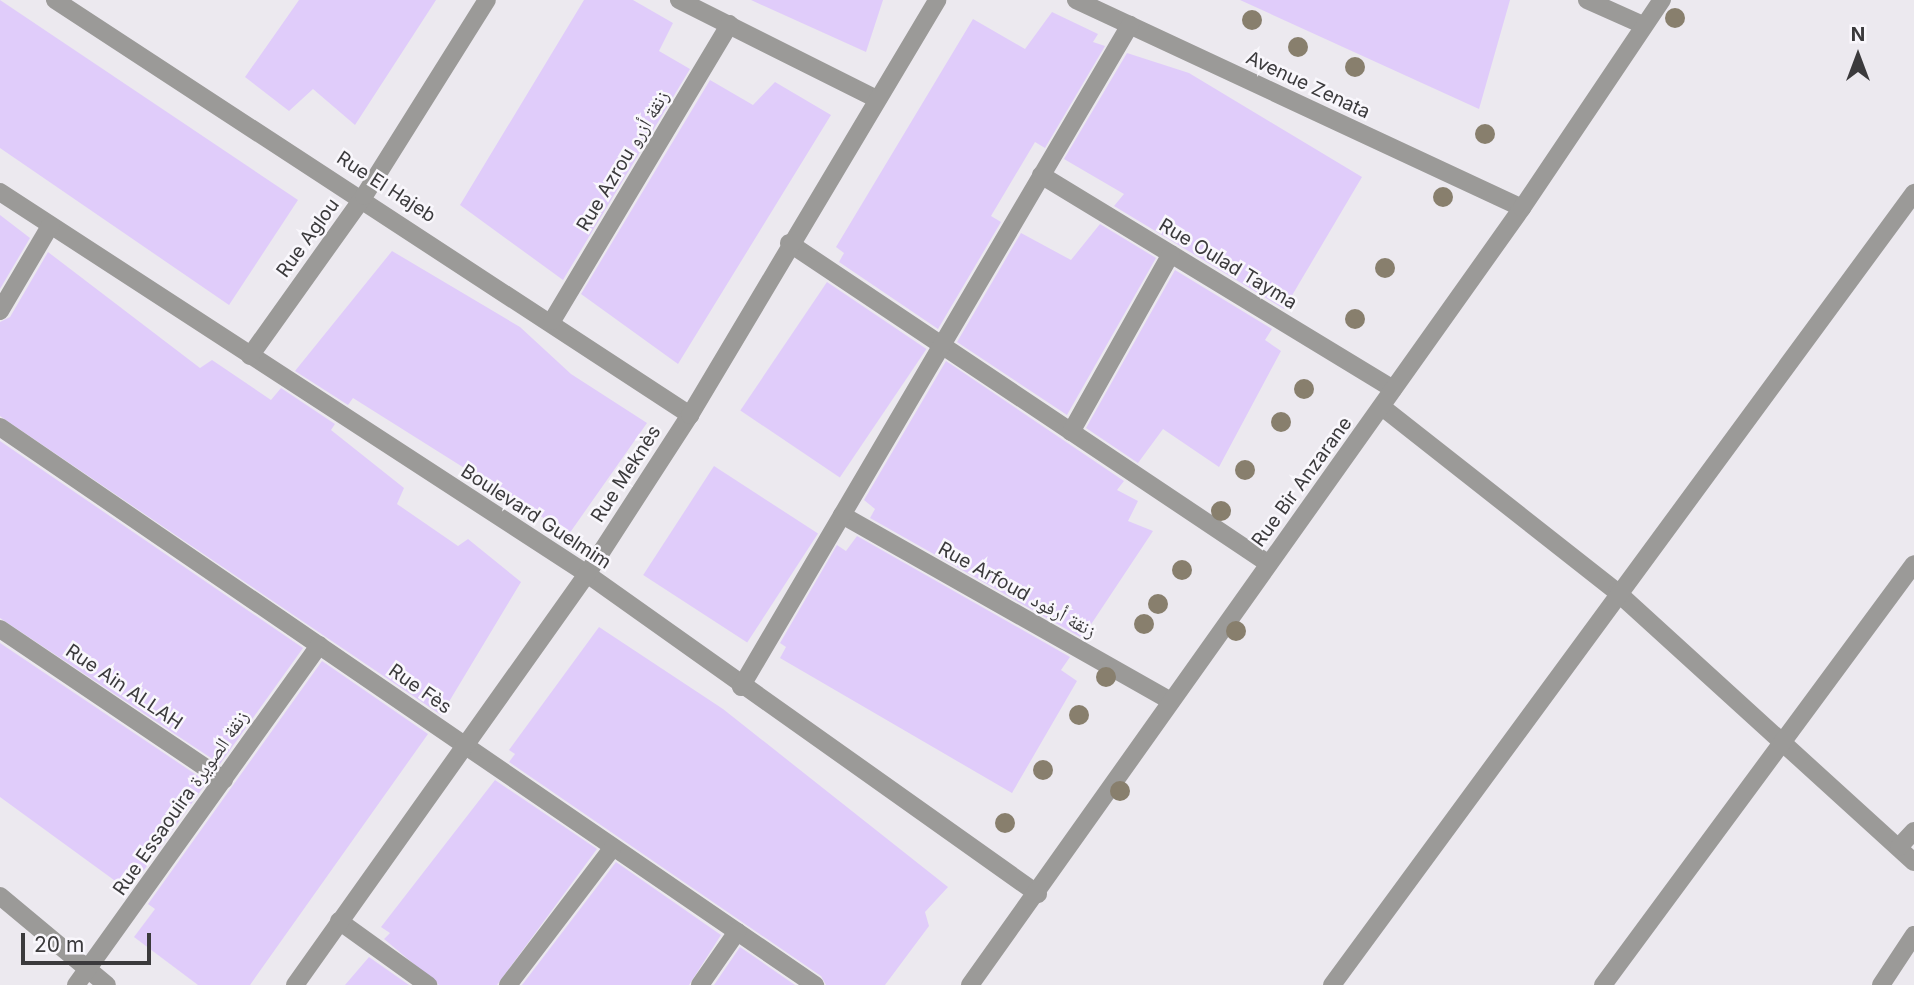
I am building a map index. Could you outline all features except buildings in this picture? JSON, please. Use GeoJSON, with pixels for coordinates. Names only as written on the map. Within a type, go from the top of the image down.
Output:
{"type":"FeatureCollection","features":[{"type":"Feature","properties":{"kind":"street","name":"Rue El Hajeb"},"geometry":{"type":"LineString","coordinates":[[55,0],[363,196],[690,415]]}},
{"type":"Feature","properties":{"kind":"street","name":"Rue Aglou"},"geometry":{"type":"LineString","coordinates":[[250,356],[363,196],[487,0]]}},
{"type":"Feature","properties":{"kind":"street"},"geometry":{"type":"LineString","coordinates":[[679,0],[877,99]]}},
{"type":"Feature","properties":{"kind":"street","name":"Rue Meknès"},"geometry":{"type":"LineString","coordinates":[[295,985],[587,574],[690,415],[789,243],[936,0]]}},
{"type":"Feature","properties":{"kind":"street","name":"Avenue Zenata"},"geometry":{"type":"LineString","coordinates":[[1076,0],[1522,208]]}},
{"type":"Feature","properties":{"kind":"street"},"geometry":{"type":"LineString","coordinates":[[1587,0],[1643,25]]}},
{"type":"Feature","properties":{"kind":"street","name":"Rue Bir Anzarane"},"geometry":{"type":"LineString","coordinates":[[970,985],[1038,894],[1171,701],[1522,208],[1662,0]]}},
{"type":"Feature","properties":{"kind":"street","name":"Rue Azrou زنقة أزرو"},"geometry":{"type":"LineString","coordinates":[[552,321],[730,24]]}},
{"type":"Feature","properties":{"kind":"street"},"geometry":{"type":"LineString","coordinates":[[741,687],[1130,25]]}},
{"type":"Feature","properties":{"kind":"street","name":"Rue Oulad Tayma"},"geometry":{"type":"LineString","coordinates":[[1041,175],[1393,389]]}},
{"type":"Feature","properties":{"kind":"street","name":"Boulevard Guelmim"},"geometry":{"type":"LineString","coordinates":[[0,192],[587,574],[741,687],[1038,894]]}},
{"type":"Feature","properties":{"kind":"street"},"geometry":{"type":"LineString","coordinates":[[1332,985],[1617,592],[1914,193]]}},
{"type":"Feature","properties":{"kind":"street"},"geometry":{"type":"LineString","coordinates":[[0,311],[50,226]]}},
{"type":"Feature","properties":{"kind":"street"},"geometry":{"type":"LineString","coordinates":[[789,243],[1269,564]]}},
{"type":"Feature","properties":{"kind":"street"},"geometry":{"type":"LineString","coordinates":[[1071,432],[1171,254]]}},
{"type":"Feature","properties":{"kind":"street"},"geometry":{"type":"LineString","coordinates":[[1382,407],[1617,592],[1782,738],[1914,862]]}},
{"type":"Feature","properties":{"kind":"street","name":"Rue Fès"},"geometry":{"type":"LineString","coordinates":[[0,428],[815,985]]}},
{"type":"Feature","properties":{"kind":"street","name":"Rue Arfoud زنقة أرفود"},"geometry":{"type":"LineString","coordinates":[[842,515],[1171,701]]}},
{"type":"Feature","properties":{"kind":"street"},"geometry":{"type":"LineString","coordinates":[[1603,985],[1782,738],[1914,564]]}},
{"type":"Feature","properties":{"kind":"street","name":"Rue Ain ALLAH"},"geometry":{"type":"LineString","coordinates":[[0,629],[224,780]]}},
{"type":"Feature","properties":{"kind":"street","name":"Rue Essaouira زنقة الصويرة"},"geometry":{"type":"LineString","coordinates":[[76,985],[319,645]]}},
{"type":"Feature","properties":{"kind":"street"},"geometry":{"type":"LineString","coordinates":[[1899,847],[1914,831]]}},
{"type":"Feature","properties":{"kind":"street"},"geometry":{"type":"LineString","coordinates":[[508,985],[613,847]]}},
{"type":"Feature","properties":{"kind":"street"},"geometry":{"type":"LineString","coordinates":[[0,896],[107,985]]}},
{"type":"Feature","properties":{"kind":"street"},"geometry":{"type":"LineString","coordinates":[[340,921],[428,985]]}},
{"type":"Feature","properties":{"kind":"street"},"geometry":{"type":"LineString","coordinates":[[699,985],[737,932]]}},
{"type":"Feature","properties":{"kind":"street"},"geometry":{"type":"LineString","coordinates":[[1881,985],[1914,935]]}}]}
